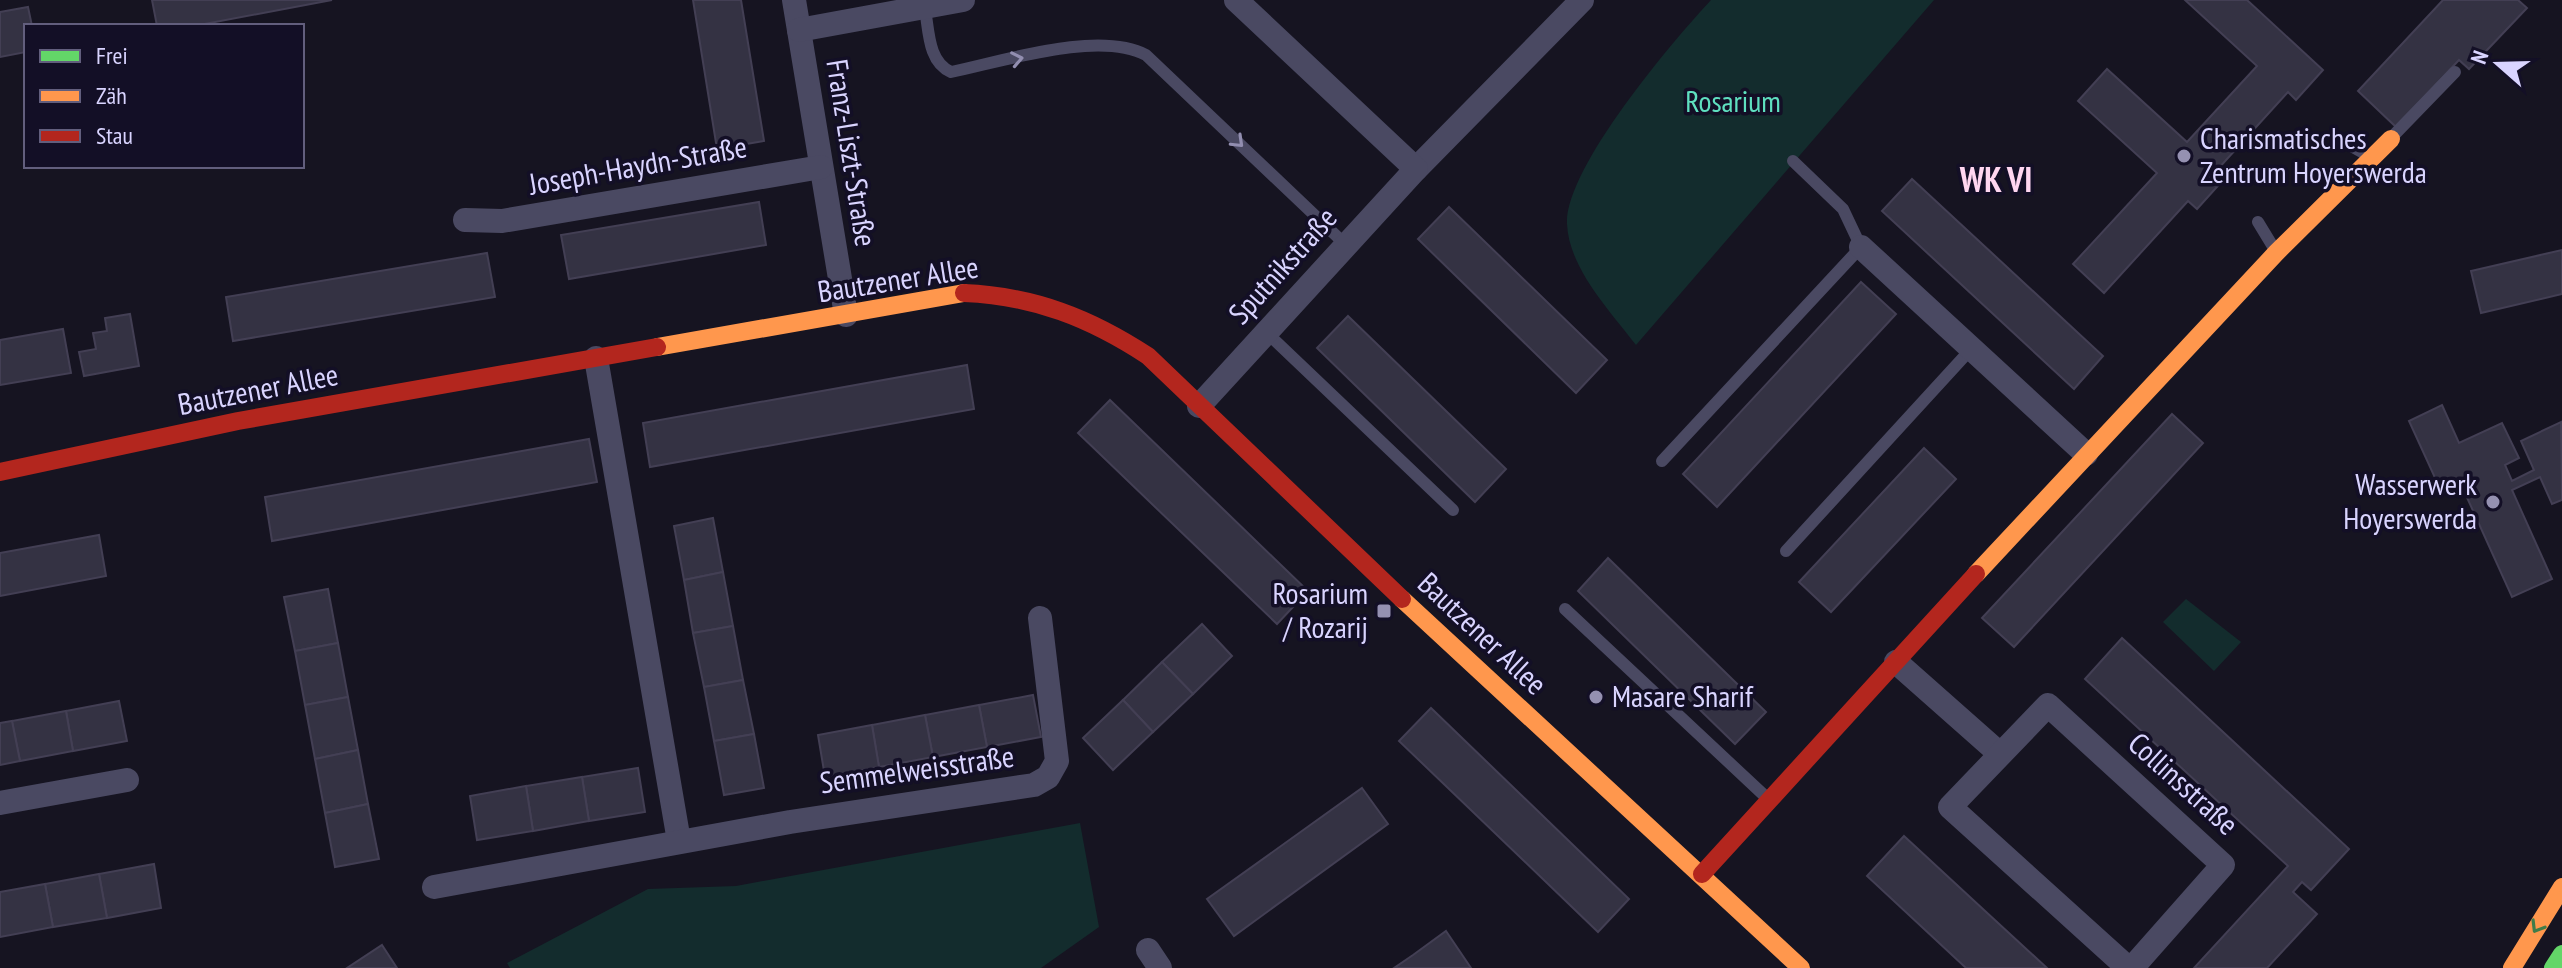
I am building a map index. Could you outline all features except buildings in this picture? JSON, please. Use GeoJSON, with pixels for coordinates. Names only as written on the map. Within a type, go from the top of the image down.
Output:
{"type":"FeatureCollection","features":[{"type":"Feature","properties":{"kind":"street","name":"Franz-Liszt-Straße"},"geometry":{"type":"LineString","coordinates":[[794,0],[846,315]]}},
{"type":"Feature","properties":{"kind":"street"},"geometry":{"type":"LineString","coordinates":[[799,30],[963,0]]}},
{"type":"Feature","properties":{"kind":"street"},"geometry":{"type":"LineString","coordinates":[[1236,0],[1416,169]]}},
{"type":"Feature","properties":{"kind":"street","name":"Sputnikstraße"},"geometry":{"type":"LineString","coordinates":[[1199,406],[1416,169],[1582,0]]}},
{"type":"Feature","properties":{"kind":"street"},"geometry":{"type":"LineString","coordinates":[[1702,874],[2086,454],[2276,253],[2391,139]]}},
{"type":"Feature","properties":{"kind":"street","name":"Joseph-Haydn-Straße"},"geometry":{"type":"LineString","coordinates":[[465,220],[502,221],[821,167]]}},
{"type":"Feature","properties":{"kind":"street"},"geometry":{"type":"LineString","coordinates":[[1861,247],[2086,454]]}},
{"type":"Feature","properties":{"kind":"street","name":"Bautzener Allee"},"geometry":{"type":"LineString","coordinates":[[0,472],[238,421],[963,293],[1001,293],[1041,302],[1107,328],[1148,356],[1375,574],[1799,967]]}},
{"type":"Feature","properties":{"kind":"street"},"geometry":{"type":"LineString","coordinates":[[596,358],[679,841]]}},
{"type":"Feature","properties":{"kind":"street","name":"Semmelweisstraße"},"geometry":{"type":"LineString","coordinates":[[434,887],[679,841],[1034,785],[1048,777],[1057,761],[1040,618]]}},
{"type":"Feature","properties":{"kind":"street"},"geometry":{"type":"LineString","coordinates":[[1896,662],[2000,754]]}},
{"type":"Feature","properties":{"kind":"street","name":"Collinsstraße"},"geometry":{"type":"LineString","coordinates":[[2048,705],[2223,865],[2130,968],[1950,807],[2000,754],[2048,705]]}},
{"type":"Feature","properties":{"kind":"street"},"geometry":{"type":"LineString","coordinates":[[0,803],[127,780]]}},
{"type":"Feature","properties":{"kind":"street"},"geometry":{"type":"LineString","coordinates":[[2512,968],[2562,887]]}},
{"type":"Feature","properties":{"kind":"street"},"geometry":{"type":"LineString","coordinates":[[2553,968],[2562,954]]}},
{"type":"Feature","properties":{"kind":"lane"},"geometry":{"type":"LineString","coordinates":[[925,9],[933,54],[941,68],[951,72],[1091,44],[1131,47],[1146,55],[1346,245]]}},
{"type":"Feature","properties":{"kind":"lane"},"geometry":{"type":"LineString","coordinates":[[2391,139],[2455,72]]}},
{"type":"Feature","properties":{"kind":"lane"},"geometry":{"type":"LineString","coordinates":[[2337,138],[2371,157]]}},
{"type":"Feature","properties":{"kind":"lane"},"geometry":{"type":"LineString","coordinates":[[1662,461],[1861,247],[1843,209],[1793,161]]}},
{"type":"Feature","properties":{"kind":"lane"},"geometry":{"type":"LineString","coordinates":[[2258,222],[2276,253]]}},
{"type":"Feature","properties":{"kind":"lane"},"geometry":{"type":"LineString","coordinates":[[1266,332],[1453,510]]}},
{"type":"Feature","properties":{"kind":"lane"},"geometry":{"type":"LineString","coordinates":[[1786,551],[1972,348]]}},
{"type":"Feature","properties":{"kind":"lane"},"geometry":{"type":"LineString","coordinates":[[1565,609],[1769,800]]}},
{"type":"Feature","properties":{"kind":"green space","name":"Rosarium"},"geometry":{"type":"Polygon","coordinates":[[[1711,0],[1934,0],[1636,345],[1593,289],[1575,257],[1567,224],[1571,200],[1583,171],[1624,107],[1711,0]]]}},
{"type":"Feature","properties":{"kind":"green space"},"geometry":{"type":"Polygon","coordinates":[[[2186,599],[2241,642],[2214,671],[2163,622],[2186,599]]]}},
{"type":"Feature","properties":{"kind":"green space"},"geometry":{"type":"Polygon","coordinates":[[[1080,823],[1099,927],[1041,968],[510,968],[507,963],[648,889],[736,886],[1080,823]]]}},
{"type":"Feature","properties":{"kind":"traffic: fast"},"geometry":{"type":"LineString","coordinates":[[2553,968],[2562,954]]}},
{"type":"Feature","properties":{"kind":"traffic: slow"},"geometry":{"type":"LineString","coordinates":[[1976,574],[2276,253],[2391,139]]}},
{"type":"Feature","properties":{"kind":"traffic: slow"},"geometry":{"type":"LineString","coordinates":[[657,347],[964,293]]}},
{"type":"Feature","properties":{"kind":"traffic: slow"},"geometry":{"type":"LineString","coordinates":[[1402,599],[1801,968]]}},
{"type":"Feature","properties":{"kind":"traffic: slow"},"geometry":{"type":"LineString","coordinates":[[2512,968],[2562,887]]}},
{"type":"Feature","properties":{"kind":"traffic: jam"},"geometry":{"type":"LineString","coordinates":[[964,293],[1014,299],[1060,311],[1105,331],[1148,356],[1402,599]]}},
{"type":"Feature","properties":{"kind":"traffic: jam"},"geometry":{"type":"LineString","coordinates":[[0,472],[238,421],[657,347]]}},
{"type":"Feature","properties":{"kind":"traffic: jam"},"geometry":{"type":"LineString","coordinates":[[1702,874],[1976,574]]}},
{"type":"Feature","properties":{"kind":"place","name":"Charismatisches Zentrum Hoyerswerda"},"geometry":{"type":"Point","coordinates":[2184,156]}},
{"type":"Feature","properties":{"kind":"place","name":"Wasserwerk Hoyerswerda"},"geometry":{"type":"Point","coordinates":[2493,502]}},
{"type":"Feature","properties":{"kind":"place","name":"Rosarium / Rozarij"},"geometry":{"type":"Point","coordinates":[1384,611]}},
{"type":"Feature","properties":{"kind":"place","name":"Masare Sharif"},"geometry":{"type":"Point","coordinates":[1596,697]}},
{"type":"Feature","properties":{"kind":"district","name":"WK VI"},"geometry":{"type":"Point","coordinates":[1996,180]}}]}
